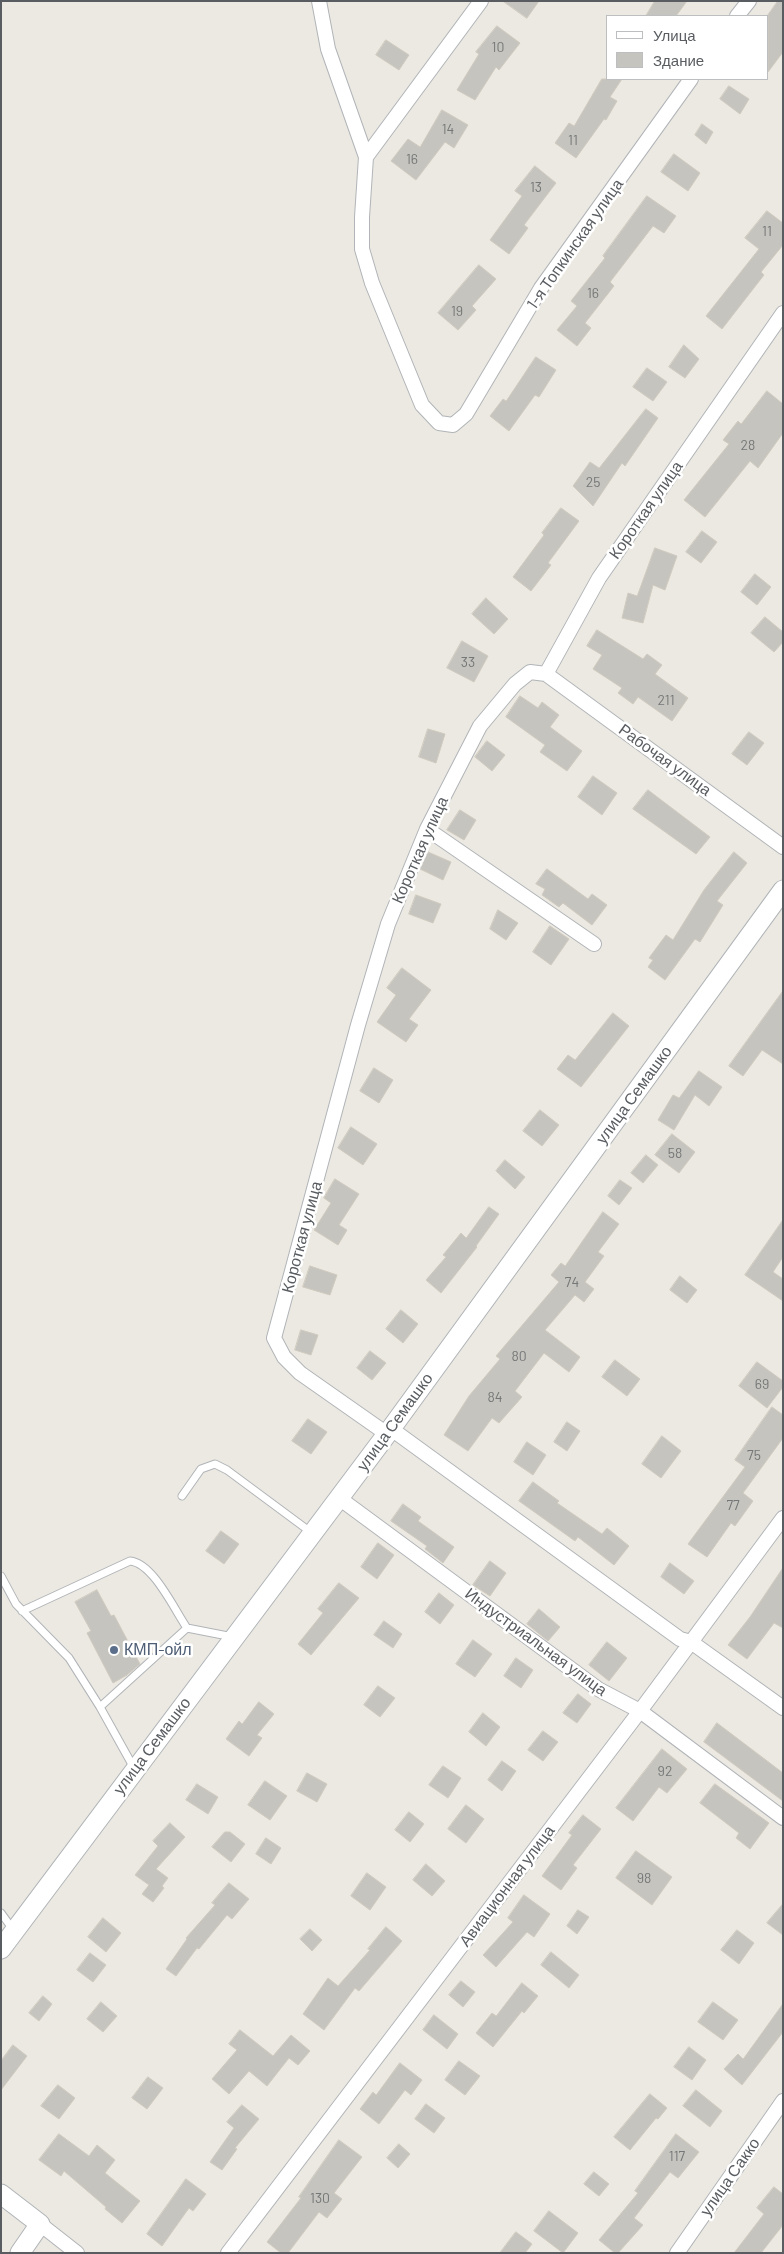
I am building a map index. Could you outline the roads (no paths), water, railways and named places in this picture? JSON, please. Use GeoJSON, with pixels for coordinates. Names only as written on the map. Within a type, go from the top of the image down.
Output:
{"type":"FeatureCollection","features":[{"type":"Feature","properties":{"kind":"main road","name":"улица Семашко"},"geometry":{"type":"LineString","coordinates":[[1,1949],[389,1431],[783,890]]}},
{"type":"Feature","properties":{"kind":"main road"},"geometry":{"type":"LineString","coordinates":[[1,2194],[40,2224],[20,2253]]}},
{"type":"Feature","properties":{"kind":"street"},"geometry":{"type":"LineString","coordinates":[[319,1],[328,50],[366,157]]}},
{"type":"Feature","properties":{"kind":"street"},"geometry":{"type":"LineString","coordinates":[[366,157],[481,1]]}},
{"type":"Feature","properties":{"kind":"street"},"geometry":{"type":"LineString","coordinates":[[738,15],[749,1]]}},
{"type":"Feature","properties":{"kind":"street","name":"1-я Топкинская улица"},"geometry":{"type":"LineString","coordinates":[[366,157],[362,249],[372,284],[422,404],[439,423],[453,424],[466,414],[541,288],[690,80]]}},
{"type":"Feature","properties":{"kind":"street","name":"Короткая улица"},"geometry":{"type":"LineString","coordinates":[[389,1431],[300,1373],[284,1357],[274,1338],[385,934],[427,828],[480,726],[515,684],[530,672],[546,674],[599,578],[783,313]]}},
{"type":"Feature","properties":{"kind":"street","name":"Рабочая улица"},"geometry":{"type":"LineString","coordinates":[[546,674],[783,847]]}},
{"type":"Feature","properties":{"kind":"street"},"geometry":{"type":"LineString","coordinates":[[427,828],[594,944]]}},
{"type":"Feature","properties":{"kind":"street"},"geometry":{"type":"LineString","coordinates":[[389,1431],[680,1640],[692,1642],[783,1708]]}},
{"type":"Feature","properties":{"kind":"street","name":"Индустриальная улица"},"geometry":{"type":"LineString","coordinates":[[339,1498],[598,1689],[640,1711],[783,1818]]}},
{"type":"Feature","properties":{"kind":"street","name":"Авиационная улица"},"geometry":{"type":"LineString","coordinates":[[228,2253],[640,1711],[783,1518]]}},
{"type":"Feature","properties":{"kind":"street","name":"улица Сакко"},"geometry":{"type":"LineString","coordinates":[[677,2253],[783,2100]]}},
{"type":"Feature","properties":{"kind":"street"},"geometry":{"type":"LineString","coordinates":[[40,2224],[77,2253]]}},
{"type":"Feature","properties":{"kind":"lane"},"geometry":{"type":"LineString","coordinates":[[182,1496],[201,1469],[215,1464],[227,1470],[312,1534]]}},
{"type":"Feature","properties":{"kind":"lane"},"geometry":{"type":"LineString","coordinates":[[22,1610],[130,1561],[138,1562],[149,1569],[187,1628],[233,1637]]}},
{"type":"Feature","properties":{"kind":"lane"},"geometry":{"type":"LineString","coordinates":[[1,1576],[16,1604],[69,1658],[100,1707],[135,1769]]}},
{"type":"Feature","properties":{"kind":"lane"},"geometry":{"type":"LineString","coordinates":[[100,1707],[187,1628]]}},
{"type":"Feature","properties":{"kind":"lane"},"geometry":{"type":"LineString","coordinates":[[1,1913],[14,1931]]}},
{"type":"Feature","properties":{"kind":"place","name":"КМП-ойл"},"geometry":{"type":"Point","coordinates":[114,1650]}}]}
